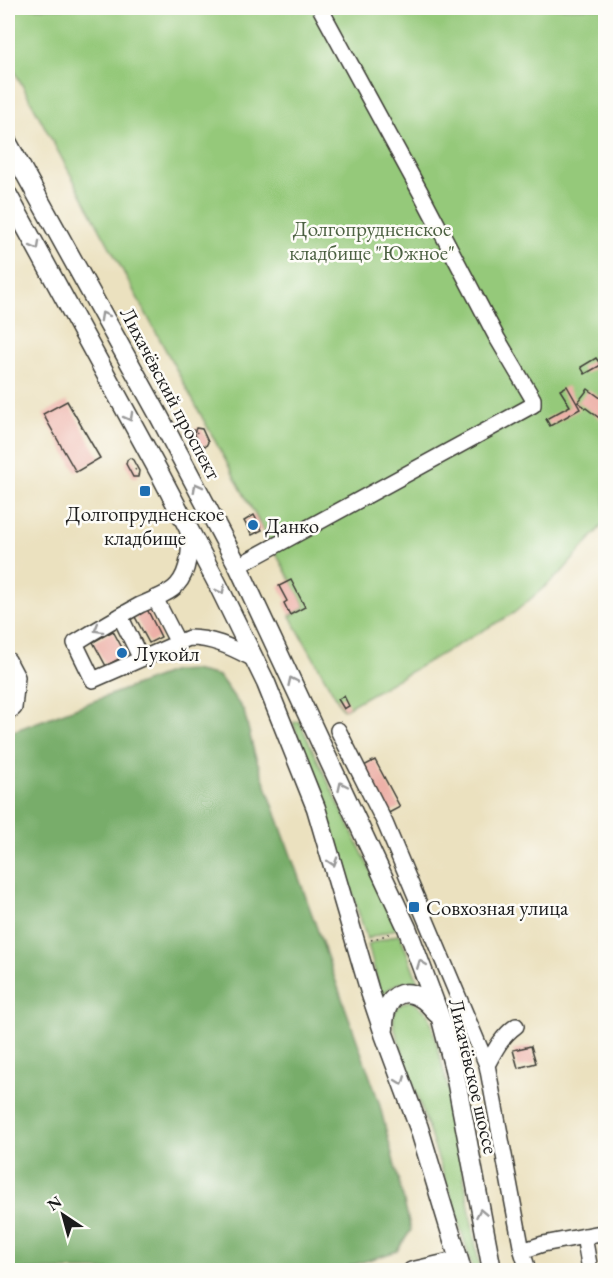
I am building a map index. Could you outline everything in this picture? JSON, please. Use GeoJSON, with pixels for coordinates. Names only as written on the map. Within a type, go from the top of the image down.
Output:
{"type":"FeatureCollection","features":[{"type":"Feature","properties":{"kind":"main road","name":"Лихачёвский проспект"},"geometry":{"type":"LineString","coordinates":[[8,143],[159,416],[238,567],[317,734]]}},
{"type":"Feature","properties":{"kind":"main road"},"geometry":{"type":"LineString","coordinates":[[8,195],[218,585],[293,748],[316,808],[384,1034],[419,1128],[461,1265]]}},
{"type":"Feature","properties":{"kind":"main road","name":"Лихачёвское шоссе"},"geometry":{"type":"LineString","coordinates":[[317,734],[407,928],[441,1019],[463,1109],[492,1270]]}},
{"type":"Feature","properties":{"kind":"main road"},"geometry":{"type":"LineString","coordinates":[[384,1034],[386,1008],[396,996],[403,993],[417,994],[425,999],[441,1019]]}},
{"type":"Feature","properties":{"kind":"street"},"geometry":{"type":"LineString","coordinates":[[238,567],[533,405],[533,399],[320,8]]}},
{"type":"Feature","properties":{"kind":"street"},"geometry":{"type":"LineString","coordinates":[[188,528],[190,546],[184,571],[177,586],[75,643],[93,680],[189,638],[206,638],[221,642],[254,659]]}},
{"type":"Feature","properties":{"kind":"street"},"geometry":{"type":"LineString","coordinates":[[154,598],[178,643]]}},
{"type":"Feature","properties":{"kind":"street"},"geometry":{"type":"LineString","coordinates":[[120,616],[141,659]]}},
{"type":"Feature","properties":{"kind":"street"},"geometry":{"type":"LineString","coordinates":[[8,660],[17,677],[14,708],[8,712]]}},
{"type":"Feature","properties":{"kind":"street"},"geometry":{"type":"LineString","coordinates":[[338,730],[385,823],[487,1065],[522,1251],[528,1270]]}},
{"type":"Feature","properties":{"kind":"street"},"geometry":{"type":"LineString","coordinates":[[487,1065],[501,1041],[516,1026]]}},
{"type":"Feature","properties":{"kind":"street"},"geometry":{"type":"LineString","coordinates":[[522,1251],[543,1244],[606,1232]]}},
{"type":"Feature","properties":{"kind":"street"},"geometry":{"type":"LineString","coordinates":[[584,1236],[590,1270]]}},
{"type":"Feature","properties":{"kind":"street"},"geometry":{"type":"LineString","coordinates":[[420,1270],[461,1265]]}},
{"type":"Feature","properties":{"kind":"path"},"geometry":{"type":"LineString","coordinates":[[187,433],[195,429],[198,435]]}},
{"type":"Feature","properties":{"kind":"path"},"geometry":{"type":"LineString","coordinates":[[135,469],[139,476],[145,473]]}},
{"type":"Feature","properties":{"kind":"path"},"geometry":{"type":"LineString","coordinates":[[368,941],[399,931]]}},
{"type":"Feature","properties":{"kind":"green space","name":"Долгопрудненское кладбище \"Южное\""},"geometry":{"type":"Polygon","coordinates":[[[8,8],[605,8],[605,522],[562,572],[514,613],[343,710],[290,616],[305,607],[8,59],[8,8]]]}},
{"type":"Feature","properties":{"kind":"green space"},"geometry":{"type":"Polygon","coordinates":[[[193,670],[219,676],[244,711],[254,752],[379,1102],[411,1230],[397,1251],[338,1270],[8,1270],[8,733],[174,671],[193,670]]]}},
{"type":"Feature","properties":{"kind":"green space"},"geometry":{"type":"Polygon","coordinates":[[[299,721],[398,928],[367,939],[324,805],[293,723],[299,721]]]}},
{"type":"Feature","properties":{"kind":"green space"},"geometry":{"type":"Polygon","coordinates":[[[400,934],[418,982],[407,981],[398,984],[381,996],[368,944],[400,934]]]}},
{"type":"Feature","properties":{"kind":"green space"},"geometry":{"type":"Polygon","coordinates":[[[411,1000],[429,1014],[449,1091],[480,1270],[473,1270],[394,1027],[396,1009],[411,1000]]]}},
{"type":"Feature","properties":{"kind":"building"},"geometry":{"type":"Polygon","coordinates":[[[596,358],[601,365],[585,374],[581,367],[596,358]]]}},
{"type":"Feature","properties":{"kind":"building"},"geometry":{"type":"Polygon","coordinates":[[[567,386],[580,409],[550,426],[546,419],[570,406],[560,390],[567,386]]]}},
{"type":"Feature","properties":{"kind":"building"},"geometry":{"type":"Polygon","coordinates":[[[588,389],[606,402],[606,423],[578,402],[588,389]]]}},
{"type":"Feature","properties":{"kind":"building"},"geometry":{"type":"Polygon","coordinates":[[[67,401],[100,458],[76,472],[43,414],[67,401]]]}},
{"type":"Feature","properties":{"kind":"building"},"geometry":{"type":"Polygon","coordinates":[[[196,428],[202,429],[208,442],[206,446],[200,444],[194,433],[196,428]]]}},
{"type":"Feature","properties":{"kind":"building"},"geometry":{"type":"Polygon","coordinates":[[[130,458],[139,471],[138,477],[133,477],[126,464],[130,458]]]}},
{"type":"Feature","properties":{"kind":"building","name":"Данко"},"geometry":{"type":"Polygon","coordinates":[[[254,515],[262,530],[252,535],[244,521],[254,515]]]}},
{"type":"Feature","properties":{"kind":"building"},"geometry":{"type":"Polygon","coordinates":[[[291,580],[305,607],[290,615],[284,603],[287,601],[279,586],[291,580]]]}},
{"type":"Feature","properties":{"kind":"building"},"geometry":{"type":"Polygon","coordinates":[[[146,607],[161,637],[149,643],[133,613],[146,607]]]}},
{"type":"Feature","properties":{"kind":"building"},"geometry":{"type":"Polygon","coordinates":[[[113,631],[126,655],[106,666],[93,642],[113,631]]]}},
{"type":"Feature","properties":{"kind":"building"},"geometry":{"type":"Polygon","coordinates":[[[344,696],[349,706],[344,709],[338,699],[344,696]]]}},
{"type":"Feature","properties":{"kind":"building"},"geometry":{"type":"Polygon","coordinates":[[[375,760],[400,807],[385,815],[360,768],[375,760]]]}},
{"type":"Feature","properties":{"kind":"building"},"geometry":{"type":"Polygon","coordinates":[[[531,1046],[536,1063],[518,1068],[513,1050],[531,1046]]]}},
{"type":"Feature","properties":{"kind":"place","name":"Долгопрудненское кладбище"},"geometry":{"type":"Point","coordinates":[145,491]}},
{"type":"Feature","properties":{"kind":"place","name":"Данко"},"geometry":{"type":"Point","coordinates":[253,525]}},
{"type":"Feature","properties":{"kind":"place","name":"Лукойл"},"geometry":{"type":"Point","coordinates":[122,653]}},
{"type":"Feature","properties":{"kind":"place","name":"Совхозная улица"},"geometry":{"type":"Point","coordinates":[414,907]}}]}
